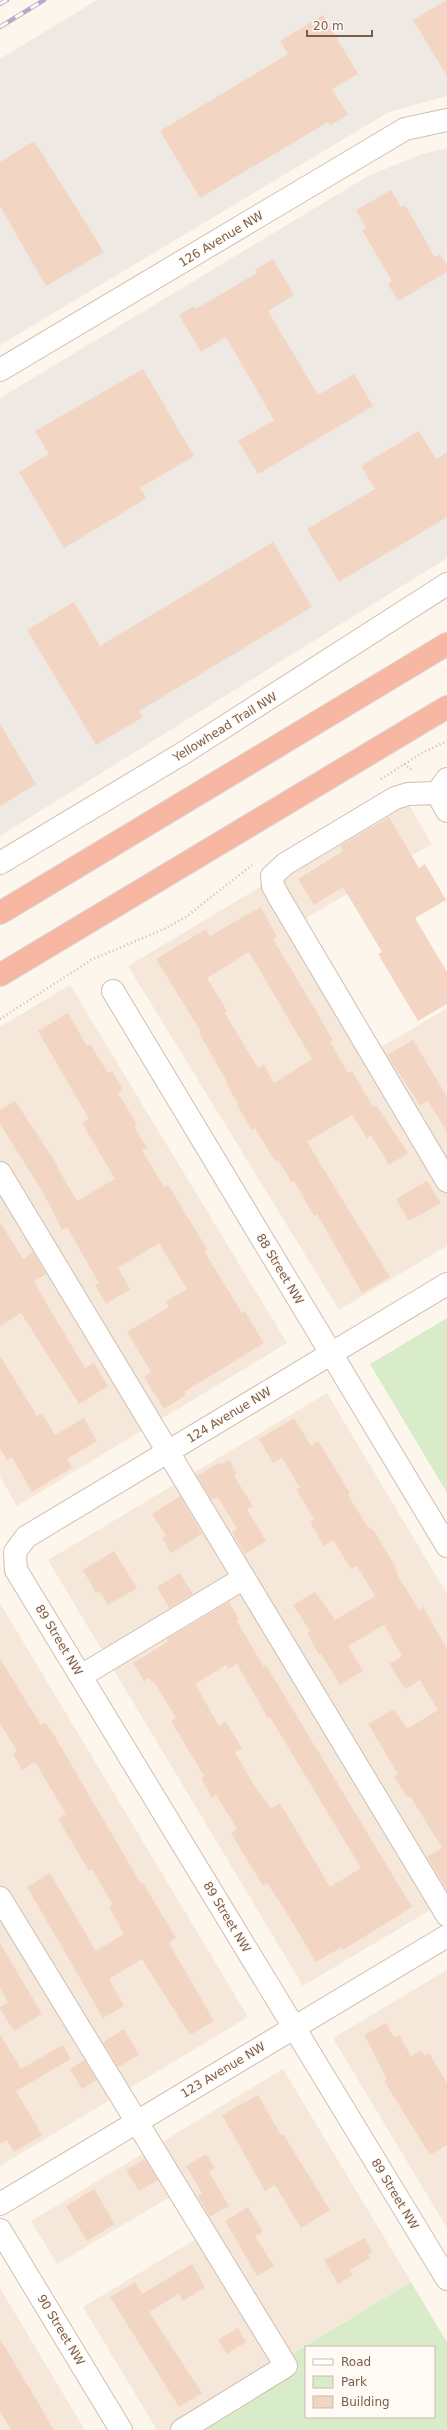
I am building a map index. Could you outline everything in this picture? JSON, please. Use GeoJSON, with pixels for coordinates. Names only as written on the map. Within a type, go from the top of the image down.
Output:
{"type":"FeatureCollection","features":[{"type":"Feature","properties":{"kind":"highway"},"geometry":{"type":"LineString","coordinates":[[0,913],[447,644]]}},
{"type":"Feature","properties":{"kind":"highway"},"geometry":{"type":"LineString","coordinates":[[0,974],[447,707]]}},
{"type":"Feature","properties":{"kind":"street","name":"126 Avenue NW"},"geometry":{"type":"LineString","coordinates":[[0,370],[405,129],[447,120]]}},
{"type":"Feature","properties":{"kind":"street","name":"Yellowhead Trail NW"},"geometry":{"type":"LineString","coordinates":[[0,863],[185,752],[447,584]]}},
{"type":"Feature","properties":{"kind":"street"},"geometry":{"type":"LineString","coordinates":[[444,795],[408,794],[395,798],[285,864],[272,876],[273,886],[279,897],[447,1181]]}},
{"type":"Feature","properties":{"kind":"street","name":"88 Street NW"},"geometry":{"type":"LineString","coordinates":[[113,991],[330,1354],[447,1546]]}},
{"type":"Feature","properties":{"kind":"street"},"geometry":{"type":"LineString","coordinates":[[0,1173],[167,1453],[447,1915]]}},
{"type":"Feature","properties":{"kind":"street","name":"124 Avenue NW"},"geometry":{"type":"LineString","coordinates":[[15,1552],[26,1537],[447,1284]]}},
{"type":"Feature","properties":{"kind":"street","name":"89 Street NW"},"geometry":{"type":"LineString","coordinates":[[15,1552],[16,1570],[447,2279]]}},
{"type":"Feature","properties":{"kind":"street"},"geometry":{"type":"LineString","coordinates":[[81,1676],[244,1578]]}},
{"type":"Feature","properties":{"kind":"street"},"geometry":{"type":"LineString","coordinates":[[0,1898],[286,2366],[182,2430]]}},
{"type":"Feature","properties":{"kind":"street","name":"123 Avenue NW"},"geometry":{"type":"LineString","coordinates":[[0,2204],[447,1936]]}},
{"type":"Feature","properties":{"kind":"street","name":"90 Street NW"},"geometry":{"type":"LineString","coordinates":[[0,2230],[121,2430]]}},
{"type":"Feature","properties":{"kind":"path"},"geometry":{"type":"LineString","coordinates":[[380,780],[422,753],[447,741]]}},
{"type":"Feature","properties":{"kind":"path"},"geometry":{"type":"LineString","coordinates":[[0,1019],[91,960],[164,929],[186,917],[253,864]]}},
{"type":"Feature","properties":{"kind":"shaded area"},"geometry":{"type":"Polygon","coordinates":[[[97,0],[447,0],[447,96],[389,112],[0,345],[0,59],[97,0]]]}},
{"type":"Feature","properties":{"kind":"shaded area"},"geometry":{"type":"Polygon","coordinates":[[[447,148],[447,558],[0,836],[0,398],[368,176],[422,154],[447,148]]]}},
{"type":"Feature","properties":{"kind":"shaded area"},"geometry":{"type":"Polygon","coordinates":[[[406,800],[432,844],[303,920],[380,1048],[447,1008],[447,1246],[339,1310],[128,966],[406,800]]]}},
{"type":"Feature","properties":{"kind":"shaded area"},"geometry":{"type":"Polygon","coordinates":[[[70,985],[287,1343],[17,1506],[0,1477],[0,1027],[70,985]]]}},
{"type":"Feature","properties":{"kind":"shaded area"},"geometry":{"type":"Polygon","coordinates":[[[327,1393],[447,1594],[447,1900],[303,1986],[48,1560],[327,1393]]]}},
{"type":"Feature","properties":{"kind":"shaded area"},"geometry":{"type":"Polygon","coordinates":[[[0,1603],[248,2017],[0,2166],[0,1603]]]}},
{"type":"Feature","properties":{"kind":"shaded area"},"geometry":{"type":"Polygon","coordinates":[[[447,1970],[447,2228],[333,2038],[447,1970]]]}},
{"type":"Feature","properties":{"kind":"shaded area"},"geometry":{"type":"Polygon","coordinates":[[[283,2069],[411,2282],[291,2354],[300,2369],[199,2430],[157,2430],[83,2307],[196,2239],[170,2197],[57,2264],[31,2221],[283,2069]]]}},
{"type":"Feature","properties":{"kind":"shaded area"},"geometry":{"type":"Polygon","coordinates":[[[0,2288],[85,2430],[0,2430],[0,2288]]]}},
{"type":"Feature","properties":{"kind":"green space"},"geometry":{"type":"Polygon","coordinates":[[[447,1318],[447,1493],[370,1364],[447,1318]]]}},
{"type":"Feature","properties":{"kind":"green space"},"geometry":{"type":"Polygon","coordinates":[[[411,2282],[447,2342],[447,2430],[199,2430],[299,2370],[290,2355],[411,2282]]]}},
{"type":"Feature","properties":{"kind":"building"},"geometry":{"type":"Polygon","coordinates":[[[447,0],[447,76],[413,20],[447,0]]]}},
{"type":"Feature","properties":{"kind":"building"},"geometry":{"type":"Polygon","coordinates":[[[323,15],[358,74],[332,89],[348,115],[330,125],[328,122],[200,198],[160,131],[288,54],[280,41],[323,15]]]}},
{"type":"Feature","properties":{"kind":"building"},"geometry":{"type":"Polygon","coordinates":[[[34,141],[104,252],[46,286],[0,206],[0,162],[34,141]]]}},
{"type":"Feature","properties":{"kind":"building"},"geometry":{"type":"Polygon","coordinates":[[[391,190],[401,207],[405,205],[435,257],[440,254],[447,265],[447,272],[398,301],[388,284],[392,281],[362,230],[366,228],[356,210],[391,190]]]}},
{"type":"Feature","properties":{"kind":"building"},"geometry":{"type":"Polygon","coordinates":[[[273,259],[294,295],[268,311],[318,395],[354,374],[373,406],[258,474],[238,441],[274,420],[226,337],[201,352],[179,315],[194,306],[196,309],[257,273],[255,270],[273,259]]]}},
{"type":"Feature","properties":{"kind":"building"},"geometry":{"type":"Polygon","coordinates":[[[143,369],[194,456],[140,488],[147,498],[64,548],[19,472],[49,454],[35,431],[143,369]]]}},
{"type":"Feature","properties":{"kind":"building"},"geometry":{"type":"Polygon","coordinates":[[[419,431],[436,459],[447,453],[447,517],[339,582],[307,529],[375,489],[361,466],[419,431]]]}},
{"type":"Feature","properties":{"kind":"building"},"geometry":{"type":"Polygon","coordinates":[[[273,542],[312,607],[139,711],[143,717],[96,745],[27,630],[74,602],[100,646],[273,542]]]}},
{"type":"Feature","properties":{"kind":"building"},"geometry":{"type":"Polygon","coordinates":[[[0,724],[36,784],[0,806],[0,724]]]}},
{"type":"Feature","properties":{"kind":"building"},"geometry":{"type":"Polygon","coordinates":[[[389,817],[419,868],[425,864],[446,900],[415,918],[447,972],[447,1004],[418,1021],[378,954],[382,952],[343,887],[314,905],[298,879],[343,851],[340,846],[389,817]]]}},
{"type":"Feature","properties":{"kind":"building"},"geometry":{"type":"Polygon","coordinates":[[[261,907],[277,937],[273,939],[333,1041],[330,1042],[348,1073],[352,1071],[373,1107],[376,1105],[408,1153],[389,1165],[371,1135],[367,1138],[352,1115],[307,1142],[390,1277],[362,1293],[317,1214],[314,1216],[294,1181],[292,1182],[278,1160],[275,1161],[255,1128],[252,1130],[199,1033],[201,1032],[156,959],[206,929],[210,936],[261,907]],[[249,952],[207,978],[227,1011],[224,1012],[258,1068],[264,1065],[274,1083],[312,1059],[249,952]]]}},
{"type":"Feature","properties":{"kind":"building"},"geometry":{"type":"Polygon","coordinates":[[[68,1013],[87,1046],[90,1044],[108,1073],[112,1071],[123,1090],[118,1093],[137,1124],[134,1126],[147,1148],[142,1150],[164,1187],[168,1185],[207,1249],[204,1251],[242,1313],[245,1312],[264,1343],[184,1392],[186,1395],[164,1409],[144,1377],[151,1372],[127,1332],[169,1307],[166,1301],[187,1289],[159,1243],[118,1268],[130,1289],[106,1304],[95,1285],[99,1283],[67,1227],[62,1230],[41,1189],[0,1124],[0,1110],[15,1101],[58,1166],[57,1167],[77,1201],[115,1179],[82,1123],[89,1119],[38,1031],[68,1013]]]}},
{"type":"Feature","properties":{"kind":"building"},"geometry":{"type":"Polygon","coordinates":[[[413,1040],[447,1097],[447,1132],[428,1101],[420,1105],[387,1055],[413,1040]]]}},
{"type":"Feature","properties":{"kind":"building"},"geometry":{"type":"Polygon","coordinates":[[[427,1181],[441,1203],[409,1221],[396,1199],[427,1181]]]}},
{"type":"Feature","properties":{"kind":"building"},"geometry":{"type":"Polygon","coordinates":[[[0,1222],[23,1259],[33,1252],[46,1274],[34,1281],[85,1368],[94,1363],[108,1386],[79,1404],[21,1313],[0,1326],[0,1222]]]}},
{"type":"Feature","properties":{"kind":"building"},"geometry":{"type":"Polygon","coordinates":[[[0,1356],[37,1416],[42,1413],[55,1435],[84,1418],[97,1441],[67,1459],[72,1468],[32,1492],[12,1457],[7,1460],[0,1448],[0,1356]]]}},
{"type":"Feature","properties":{"kind":"building"},"geometry":{"type":"Polygon","coordinates":[[[294,1418],[311,1446],[318,1441],[350,1493],[348,1495],[367,1526],[374,1531],[395,1566],[398,1576],[419,1610],[423,1607],[447,1649],[447,1890],[427,1857],[442,1848],[410,1796],[408,1798],[394,1777],[398,1774],[368,1724],[394,1709],[407,1729],[438,1710],[420,1680],[405,1689],[389,1664],[402,1656],[384,1625],[348,1646],[363,1671],[340,1685],[321,1654],[319,1655],[307,1633],[310,1631],[293,1605],[315,1592],[335,1620],[375,1596],[357,1566],[351,1569],[333,1540],[324,1546],[310,1522],[314,1519],[296,1489],[300,1488],[282,1458],[273,1463],[259,1439],[294,1418]]]}},
{"type":"Feature","properties":{"kind":"building"},"geometry":{"type":"Polygon","coordinates":[[[229,1460],[237,1474],[234,1476],[253,1506],[247,1509],[266,1541],[245,1554],[232,1532],[237,1529],[218,1497],[212,1500],[197,1476],[219,1463],[220,1465],[229,1460]]]}},
{"type":"Feature","properties":{"kind":"building"},"geometry":{"type":"Polygon","coordinates":[[[180,1496],[202,1534],[171,1553],[162,1538],[166,1536],[152,1514],[180,1496]]]}},
{"type":"Feature","properties":{"kind":"building"},"geometry":{"type":"Polygon","coordinates":[[[114,1551],[137,1588],[108,1605],[99,1591],[96,1593],[83,1570],[114,1551]]]}},
{"type":"Feature","properties":{"kind":"building"},"geometry":{"type":"Polygon","coordinates":[[[180,1573],[193,1594],[169,1608],[157,1587],[180,1573]]]}},
{"type":"Feature","properties":{"kind":"building"},"geometry":{"type":"Polygon","coordinates":[[[229,1602],[239,1619],[236,1620],[264,1667],[266,1665],[412,1907],[343,1950],[342,1947],[316,1962],[285,1910],[267,1883],[263,1886],[231,1833],[237,1829],[216,1795],[212,1798],[201,1778],[204,1776],[171,1721],[176,1718],[154,1682],[152,1683],[149,1678],[144,1681],[133,1663],[169,1641],[167,1639],[229,1602]],[[237,1664],[228,1669],[226,1665],[195,1684],[219,1726],[226,1722],[242,1748],[235,1752],[252,1782],[271,1809],[280,1803],[330,1887],[361,1868],[270,1717],[268,1718],[237,1664]]]}},
{"type":"Feature","properties":{"kind":"building"},"geometry":{"type":"Polygon","coordinates":[[[0,1659],[41,1725],[45,1722],[51,1730],[141,1884],[143,1883],[176,1938],[169,1943],[214,2021],[190,2035],[142,1959],[109,1979],[124,2006],[103,2018],[27,1887],[50,1873],[96,1951],[124,1934],[109,1907],[113,1905],[92,1869],[89,1871],[58,1819],[66,1814],[35,1762],[22,1770],[13,1754],[17,1751],[0,1723],[0,1659]]]}},
{"type":"Feature","properties":{"kind":"building"},"geometry":{"type":"Polygon","coordinates":[[[0,1943],[42,2014],[14,2031],[0,2009],[0,2007],[8,2002],[0,1988],[0,1943]]]}},
{"type":"Feature","properties":{"kind":"building"},"geometry":{"type":"Polygon","coordinates":[[[386,2023],[394,2038],[399,2035],[411,2056],[421,2050],[425,2056],[429,2053],[447,2083],[447,2145],[430,2155],[384,2081],[387,2079],[364,2035],[386,2023]]]}},
{"type":"Feature","properties":{"kind":"building"},"geometry":{"type":"Polygon","coordinates":[[[124,2029],[139,2055],[118,2067],[103,2042],[124,2029]]]}},
{"type":"Feature","properties":{"kind":"building"},"geometry":{"type":"Polygon","coordinates":[[[0,2034],[21,2069],[63,2045],[71,2059],[16,2091],[42,2135],[14,2152],[7,2140],[0,2143],[0,2034]]]}},
{"type":"Feature","properties":{"kind":"building"},"geometry":{"type":"Polygon","coordinates":[[[84,2060],[97,2080],[82,2089],[70,2069],[84,2060]]]}},
{"type":"Feature","properties":{"kind":"building"},"geometry":{"type":"Polygon","coordinates":[[[258,2095],[281,2135],[283,2134],[330,2210],[301,2228],[275,2185],[265,2191],[222,2115],[258,2095]]]}},
{"type":"Feature","properties":{"kind":"building"},"geometry":{"type":"Polygon","coordinates":[[[206,2154],[215,2168],[209,2172],[229,2206],[210,2217],[198,2196],[202,2193],[186,2166],[206,2154]]]}},
{"type":"Feature","properties":{"kind":"building"},"geometry":{"type":"Polygon","coordinates":[[[145,2159],[158,2180],[139,2191],[126,2170],[145,2159]]]}},
{"type":"Feature","properties":{"kind":"building"},"geometry":{"type":"Polygon","coordinates":[[[94,2189],[115,2224],[87,2241],[66,2206],[94,2189]]]}},
{"type":"Feature","properties":{"kind":"building"},"geometry":{"type":"Polygon","coordinates":[[[248,2207],[263,2232],[255,2236],[274,2266],[257,2276],[225,2221],[248,2207]]]}},
{"type":"Feature","properties":{"kind":"building"},"geometry":{"type":"Polygon","coordinates":[[[365,2238],[372,2252],[368,2255],[370,2258],[350,2270],[353,2275],[338,2284],[324,2260],[365,2238]]]}},
{"type":"Feature","properties":{"kind":"building"},"geometry":{"type":"Polygon","coordinates":[[[192,2264],[205,2287],[183,2301],[179,2294],[149,2312],[202,2393],[179,2407],[110,2297],[135,2282],[142,2294],[192,2264]]]}},
{"type":"Feature","properties":{"kind":"building"},"geometry":{"type":"Polygon","coordinates":[[[238,2328],[246,2342],[227,2354],[218,2340],[238,2328]]]}},
{"type":"Feature","properties":{"kind":"building"},"geometry":{"type":"Polygon","coordinates":[[[0,2339],[54,2430],[11,2430],[0,2411],[0,2339]]]}},
{"type":"Feature","properties":{"kind":"railway"},"geometry":{"type":"LineString","coordinates":[[0,4],[7,0]]}},
{"type":"Feature","properties":{"kind":"railway"},"geometry":{"type":"LineString","coordinates":[[0,27],[44,0]]}}]}
